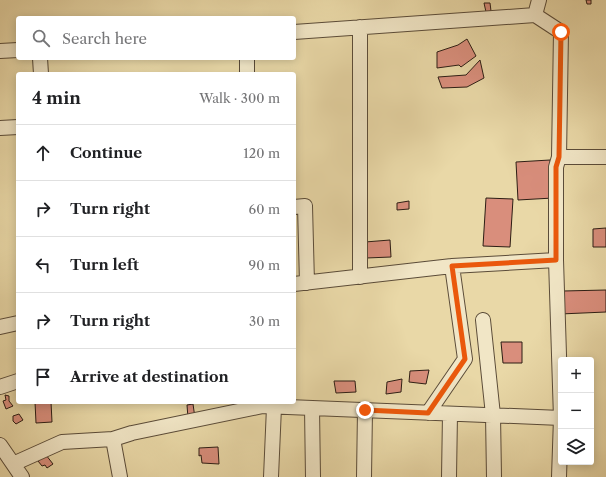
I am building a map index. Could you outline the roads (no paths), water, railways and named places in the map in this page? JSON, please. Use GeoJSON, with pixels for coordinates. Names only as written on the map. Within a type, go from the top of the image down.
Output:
{"type":"FeatureCollection","features":[{"type":"Feature","properties":{"kind":"street"},"geometry":{"type":"LineString","coordinates":[[535,15],[539,0]]}},
{"type":"Feature","properties":{"kind":"street"},"geometry":{"type":"LineString","coordinates":[[296,32],[535,15],[561,32],[559,157],[556,167],[556,260],[560,393]]}},
{"type":"Feature","properties":{"kind":"street"},"geometry":{"type":"LineString","coordinates":[[360,27],[360,277]]}},
{"type":"Feature","properties":{"kind":"street"},"geometry":{"type":"LineString","coordinates":[[0,51],[16,50]]}},
{"type":"Feature","properties":{"kind":"street"},"geometry":{"type":"LineString","coordinates":[[40,60],[41,72]]}},
{"type":"Feature","properties":{"kind":"street"},"geometry":{"type":"LineString","coordinates":[[247,60],[247,72]]}},
{"type":"Feature","properties":{"kind":"street"},"geometry":{"type":"LineString","coordinates":[[0,128],[16,127]]}},
{"type":"Feature","properties":{"kind":"street"},"geometry":{"type":"LineString","coordinates":[[559,157],[606,157]]}},
{"type":"Feature","properties":{"kind":"street"},"geometry":{"type":"LineString","coordinates":[[296,207],[305,206],[301,284],[452,266],[556,260]]}},
{"type":"Feature","properties":{"kind":"street"},"geometry":{"type":"LineString","coordinates":[[428,413],[465,359],[452,266]]}},
{"type":"Feature","properties":{"kind":"street"},"geometry":{"type":"LineString","coordinates":[[483,320],[493,415],[494,477]]}},
{"type":"Feature","properties":{"kind":"street"},"geometry":{"type":"LineString","coordinates":[[0,327],[16,323]]}},
{"type":"Feature","properties":{"kind":"street"},"geometry":{"type":"LineString","coordinates":[[0,387],[16,382]]}},
{"type":"Feature","properties":{"kind":"street"},"geometry":{"type":"LineString","coordinates":[[13,464],[62,442],[113,439],[132,433],[267,405],[558,418]]}},
{"type":"Feature","properties":{"kind":"street"},"geometry":{"type":"LineString","coordinates":[[267,405],[271,477]]}},
{"type":"Feature","properties":{"kind":"street"},"geometry":{"type":"LineString","coordinates":[[312,408],[312,477]]}},
{"type":"Feature","properties":{"kind":"street"},"geometry":{"type":"LineString","coordinates":[[364,477],[365,410]]}},
{"type":"Feature","properties":{"kind":"street"},"geometry":{"type":"LineString","coordinates":[[449,477],[450,414]]}},
{"type":"Feature","properties":{"kind":"street"},"geometry":{"type":"LineString","coordinates":[[559,477],[561,429]]}},
{"type":"Feature","properties":{"kind":"street"},"geometry":{"type":"LineString","coordinates":[[113,439],[120,477]]}},
{"type":"Feature","properties":{"kind":"street"},"geometry":{"type":"LineString","coordinates":[[0,445],[22,477]]}}]}
